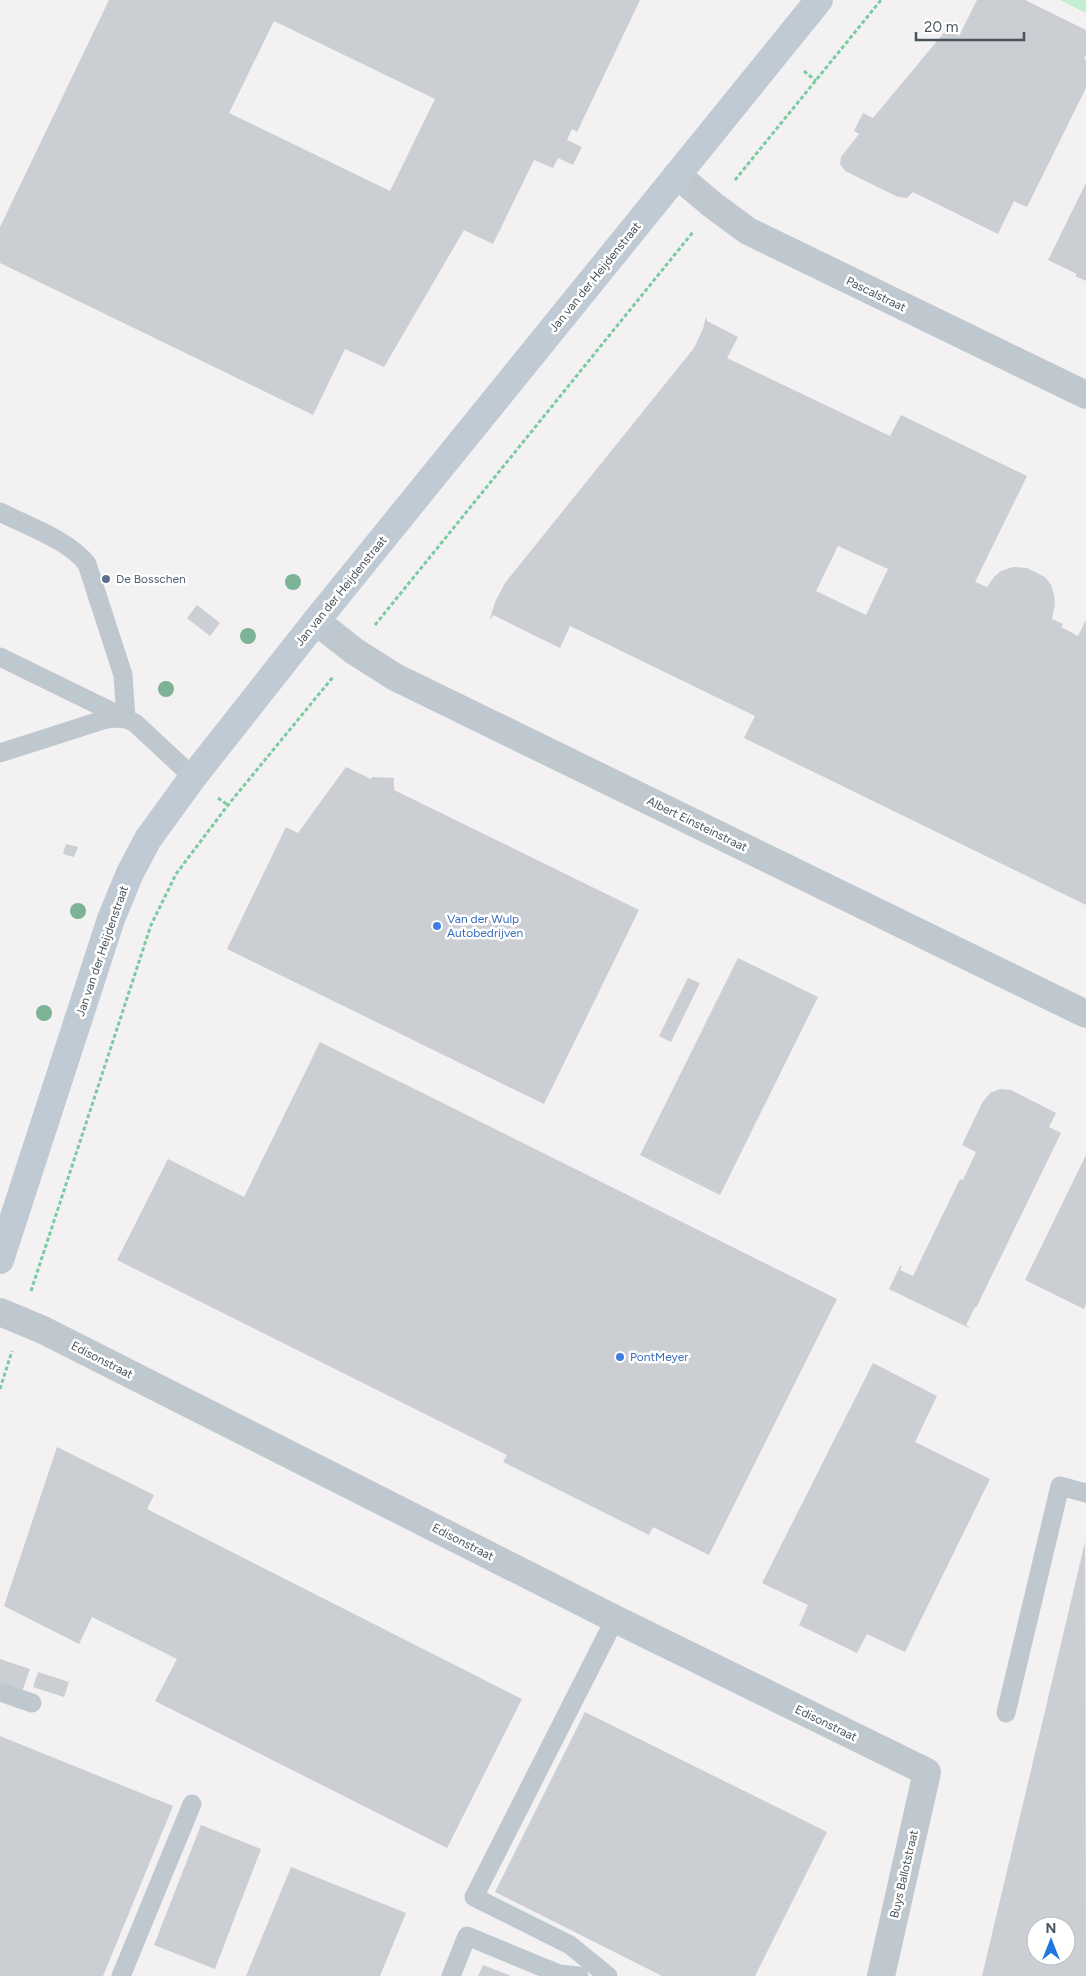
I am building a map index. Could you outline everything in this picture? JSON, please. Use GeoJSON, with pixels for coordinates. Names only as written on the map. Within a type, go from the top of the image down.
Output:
{"type":"FeatureCollection","features":[{"type":"Feature","properties":{"kind":"street","name":"Jan van der Heijdenstraat"},"geometry":{"type":"LineString","coordinates":[[0,1260],[111,919],[130,873],[148,839],[193,777],[316,621],[819,0]]}},
{"type":"Feature","properties":{"kind":"street","name":"Pascalstraat"},"geometry":{"type":"LineString","coordinates":[[677,175],[748,231],[1086,395]]}},
{"type":"Feature","properties":{"kind":"street","name":"Albert Einsteinstraat"},"geometry":{"type":"LineString","coordinates":[[316,621],[354,651],[396,677],[1086,1014]]}},
{"type":"Feature","properties":{"kind":"street","name":"Edisonstraat"},"geometry":{"type":"LineString","coordinates":[[0,1312],[43,1330],[615,1618],[927,1772]]}},
{"type":"Feature","properties":{"kind":"street","name":"Buys Ballotstraat"},"geometry":{"type":"LineString","coordinates":[[881,1976],[927,1772]]}},
{"type":"Feature","properties":{"kind":"lane"},"geometry":{"type":"LineString","coordinates":[[0,512],[64,544],[81,556],[87,564],[123,675],[126,719]]}},
{"type":"Feature","properties":{"kind":"lane"},"geometry":{"type":"LineString","coordinates":[[0,657],[135,724],[193,777]]}},
{"type":"Feature","properties":{"kind":"lane"},"geometry":{"type":"LineString","coordinates":[[0,754],[103,720],[114,718],[126,719]]}},
{"type":"Feature","properties":{"kind":"lane"},"geometry":{"type":"LineString","coordinates":[[1006,1713],[1060,1486],[1086,1493]]}},
{"type":"Feature","properties":{"kind":"lane"},"geometry":{"type":"LineString","coordinates":[[608,1976],[570,1945],[474,1897],[615,1618]]}},
{"type":"Feature","properties":{"kind":"lane"},"geometry":{"type":"LineString","coordinates":[[0,1692],[32,1703]]}},
{"type":"Feature","properties":{"kind":"lane"},"geometry":{"type":"LineString","coordinates":[[121,1976],[192,1804]]}},
{"type":"Feature","properties":{"kind":"lane"},"geometry":{"type":"LineString","coordinates":[[451,1976],[467,1936],[559,1974],[579,1976]]}},
{"type":"Feature","properties":{"kind":"green space"},"geometry":{"type":"Polygon","coordinates":[[[1060,0],[1086,0],[1086,13],[1060,0]]]}},
{"type":"Feature","properties":{"kind":"building"},"geometry":{"type":"Polygon","coordinates":[[[109,0],[640,0],[577,132],[572,129],[567,140],[582,147],[573,165],[558,158],[553,168],[534,160],[493,244],[464,230],[384,367],[345,349],[313,415],[0,263],[0,227],[109,0]],[[274,21],[229,113],[390,191],[435,99],[274,21]]]}},
{"type":"Feature","properties":{"kind":"building"},"geometry":{"type":"Polygon","coordinates":[[[977,0],[1025,0],[1086,30],[1086,55],[1084,59],[1086,60],[1086,88],[1027,207],[1014,201],[998,234],[913,192],[907,198],[898,197],[845,171],[840,164],[841,157],[859,134],[854,131],[863,113],[873,118],[947,29],[959,36],[977,0]]]}},
{"type":"Feature","properties":{"kind":"building"},"geometry":{"type":"Polygon","coordinates":[[[1086,183],[1086,281],[1075,276],[1077,274],[1048,260],[1086,183]]]}},
{"type":"Feature","properties":{"kind":"building"},"geometry":{"type":"Polygon","coordinates":[[[706,316],[707,321],[738,337],[727,358],[890,436],[901,415],[1027,476],[975,582],[987,587],[1001,571],[1013,567],[1027,568],[1045,577],[1051,585],[1055,605],[1052,619],[1063,624],[1061,627],[1078,636],[1086,620],[1086,905],[744,738],[755,716],[570,626],[560,648],[493,615],[490,619],[495,602],[505,583],[694,348],[703,329],[706,316]],[[838,546],[816,591],[866,615],[888,569],[838,546]]]}},
{"type":"Feature","properties":{"kind":"building"},"geometry":{"type":"Polygon","coordinates":[[[197,605],[220,623],[210,636],[187,618],[197,605]]]}},
{"type":"Feature","properties":{"kind":"building"},"geometry":{"type":"Polygon","coordinates":[[[346,767],[371,779],[372,777],[394,778],[394,790],[639,910],[544,1104],[227,949],[286,827],[298,833],[346,767]]]}},
{"type":"Feature","properties":{"kind":"building"},"geometry":{"type":"Polygon","coordinates":[[[66,844],[78,847],[74,857],[63,854],[66,844]]]}},
{"type":"Feature","properties":{"kind":"building"},"geometry":{"type":"Polygon","coordinates":[[[738,958],[818,997],[720,1195],[640,1155],[738,958]]]}},
{"type":"Feature","properties":{"kind":"building"},"geometry":{"type":"Polygon","coordinates":[[[688,978],[700,983],[671,1042],[659,1036],[688,978]]]}},
{"type":"Feature","properties":{"kind":"building"},"geometry":{"type":"Polygon","coordinates":[[[320,1042],[837,1299],[709,1555],[653,1527],[649,1535],[503,1462],[507,1455],[117,1260],[168,1159],[244,1197],[320,1042]]]}},
{"type":"Feature","properties":{"kind":"building"},"geometry":{"type":"Polygon","coordinates":[[[1000,1089],[1011,1090],[1056,1113],[1049,1127],[1061,1133],[966,1325],[969,1328],[889,1289],[900,1266],[902,1266],[900,1270],[913,1276],[960,1179],[963,1180],[976,1152],[962,1145],[982,1103],[990,1093],[1000,1089]]]}},
{"type":"Feature","properties":{"kind":"building"},"geometry":{"type":"Polygon","coordinates":[[[1086,1155],[1086,1304],[1084,1309],[1025,1280],[1086,1155]]]}},
{"type":"Feature","properties":{"kind":"building"},"geometry":{"type":"Polygon","coordinates":[[[873,1363],[937,1396],[915,1442],[990,1479],[905,1652],[867,1634],[857,1653],[799,1625],[808,1605],[762,1583],[873,1363]]]}},
{"type":"Feature","properties":{"kind":"building"},"geometry":{"type":"Polygon","coordinates":[[[57,1447],[154,1495],[147,1509],[522,1699],[447,1848],[155,1701],[177,1659],[92,1617],[79,1644],[4,1606],[57,1447]]]}},
{"type":"Feature","properties":{"kind":"building"},"geometry":{"type":"Polygon","coordinates":[[[1085,1542],[1086,1976],[982,1976],[1085,1542]]]}},
{"type":"Feature","properties":{"kind":"building"},"geometry":{"type":"Polygon","coordinates":[[[0,1659],[30,1669],[22,1692],[0,1685],[0,1659]]]}},
{"type":"Feature","properties":{"kind":"building"},"geometry":{"type":"Polygon","coordinates":[[[38,1672],[69,1682],[64,1697],[33,1687],[38,1672]]]}},
{"type":"Feature","properties":{"kind":"building"},"geometry":{"type":"Polygon","coordinates":[[[585,1712],[827,1832],[755,1976],[662,1976],[495,1892],[585,1712]]]}},
{"type":"Feature","properties":{"kind":"building"},"geometry":{"type":"Polygon","coordinates":[[[0,1736],[173,1806],[103,1976],[0,1976],[0,1736]]]}},
{"type":"Feature","properties":{"kind":"building"},"geometry":{"type":"Polygon","coordinates":[[[201,1825],[261,1849],[215,1969],[154,1945],[201,1825]]]}},
{"type":"Feature","properties":{"kind":"building"},"geometry":{"type":"Polygon","coordinates":[[[291,1867],[406,1913],[380,1976],[246,1976],[291,1867]]]}},
{"type":"Feature","properties":{"kind":"building"},"geometry":{"type":"Polygon","coordinates":[[[483,1965],[511,1976],[478,1976],[483,1965]]]}},
{"type":"Feature","properties":{"kind":"place","name":"De Bosschen"},"geometry":{"type":"Point","coordinates":[106,579]}},
{"type":"Feature","properties":{"kind":"place","name":"Van der Wulp Autobedrijven"},"geometry":{"type":"Point","coordinates":[437,926]}},
{"type":"Feature","properties":{"kind":"place","name":"PontMeyer"},"geometry":{"type":"Point","coordinates":[620,1357]}}]}
